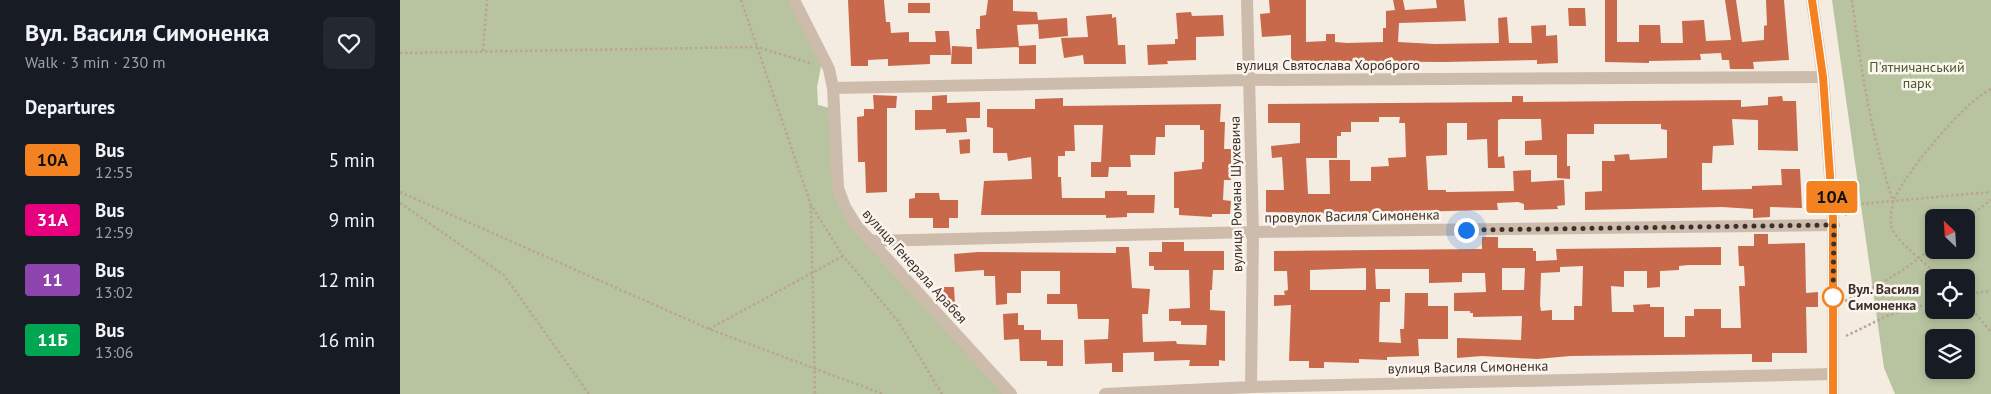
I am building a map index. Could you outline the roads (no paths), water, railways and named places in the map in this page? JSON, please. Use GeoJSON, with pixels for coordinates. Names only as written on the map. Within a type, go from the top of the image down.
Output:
{"type":"FeatureCollection","features":[{"type":"Feature","properties":{"kind":"street","name":"вулиця Генерала Арабея"},"geometry":{"type":"LineString","coordinates":[[794,0],[829,69],[834,88],[838,188],[845,206],[856,225],[870,242],[1011,394]]}},
{"type":"Feature","properties":{"kind":"street","name":"вулиця Романа Шухевича"},"geometry":{"type":"LineString","coordinates":[[1247,0],[1252,232],[1251,387]]}},
{"type":"Feature","properties":{"kind":"street"},"geometry":{"type":"LineString","coordinates":[[1812,0],[1823,77],[1834,222],[1832,394]]}},
{"type":"Feature","properties":{"kind":"street","name":"вулиця Святослава Хороброго"},"geometry":{"type":"LineString","coordinates":[[834,88],[1248,80],[1823,77]]}},
{"type":"Feature","properties":{"kind":"street","name":"провулок Василя Симоненка"},"geometry":{"type":"LineString","coordinates":[[870,242],[1252,232],[1834,222]]}},
{"type":"Feature","properties":{"kind":"street","name":"вулиця Василя Симоненка"},"geometry":{"type":"LineString","coordinates":[[1105,394],[1251,387],[1478,388],[1833,374]]}},
{"type":"Feature","properties":{"kind":"place","name":"Вул. Василя Симоненка"},"geometry":{"type":"Point","coordinates":[1833,297]}},
{"type":"Feature","properties":{"kind":"park label","name":"П'ятничанський парк"},"geometry":{"type":"Point","coordinates":[1917,76]}}]}
